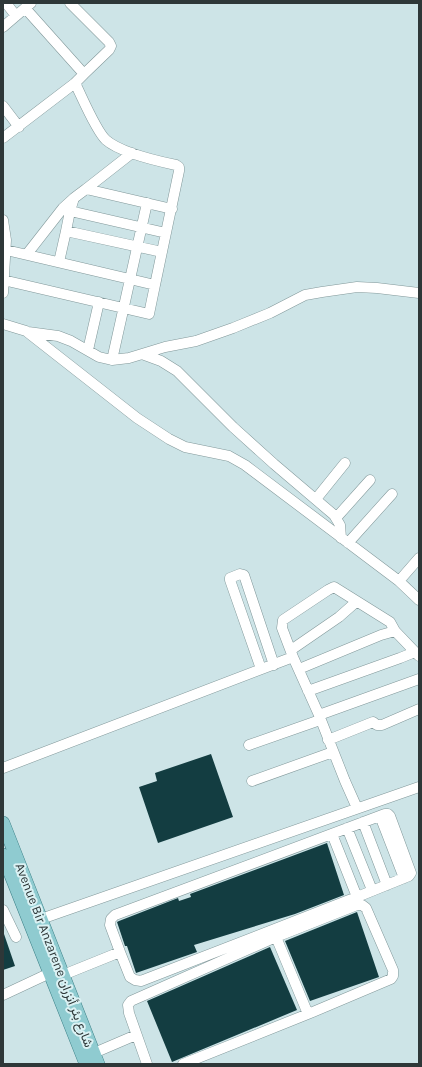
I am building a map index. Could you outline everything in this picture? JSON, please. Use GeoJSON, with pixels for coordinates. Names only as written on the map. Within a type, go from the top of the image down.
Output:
{"type":"FeatureCollection","features":[{"type":"Feature","properties":{"kind":"main road","name":"Avenue Bir Anzarene شارع بئر أنزران"},"geometry":{"type":"LineString","coordinates":[[3,823],[42,918],[96,1059]]}},
{"type":"Feature","properties":{"kind":"main road","name":"Avenue Bir Anzarene شارع بئر أنزران"},"geometry":{"type":"LineString","coordinates":[[3,855],[6,870],[50,973],[86,1064]]}},
{"type":"Feature","properties":{"kind":"street"},"geometry":{"type":"LineString","coordinates":[[6,3],[16,16]]}},
{"type":"Feature","properties":{"kind":"street"},"geometry":{"type":"LineString","coordinates":[[3,138],[75,83],[109,50],[111,46],[109,42],[70,3]]}},
{"type":"Feature","properties":{"kind":"street"},"geometry":{"type":"LineString","coordinates":[[3,27],[28,6],[84,74]]}},
{"type":"Feature","properties":{"kind":"street"},"geometry":{"type":"LineString","coordinates":[[3,280],[149,314],[180,172],[179,167],[132,153],[106,140],[98,129],[75,83]]}},
{"type":"Feature","properties":{"kind":"street"},"geometry":{"type":"LineString","coordinates":[[3,106],[19,127]]}},
{"type":"Feature","properties":{"kind":"street"},"geometry":{"type":"LineString","coordinates":[[26,254],[63,208],[132,153]]}},
{"type":"Feature","properties":{"kind":"street"},"geometry":{"type":"LineString","coordinates":[[86,189],[172,209]]}},
{"type":"Feature","properties":{"kind":"street"},"geometry":{"type":"LineString","coordinates":[[59,262],[74,198]]}},
{"type":"Feature","properties":{"kind":"street"},"geometry":{"type":"LineString","coordinates":[[112,360],[147,203]]}},
{"type":"Feature","properties":{"kind":"street"},"geometry":{"type":"LineString","coordinates":[[70,211],[166,233]]}},
{"type":"Feature","properties":{"kind":"street"},"geometry":{"type":"LineString","coordinates":[[3,220],[6,240],[3,293]]}},
{"type":"Feature","properties":{"kind":"street"},"geometry":{"type":"LineString","coordinates":[[66,231],[162,252]]}},
{"type":"Feature","properties":{"kind":"street"},"geometry":{"type":"LineString","coordinates":[[6,250],[155,285]]}},
{"type":"Feature","properties":{"kind":"street"},"geometry":{"type":"LineString","coordinates":[[3,324],[38,334],[58,336],[71,341],[99,357],[112,360],[129,358],[165,347],[196,341],[270,313],[305,295],[357,288],[419,293]]}},
{"type":"Feature","properties":{"kind":"street"},"geometry":{"type":"LineString","coordinates":[[88,350],[99,302]]}},
{"type":"Feature","properties":{"kind":"street"},"geometry":{"type":"LineString","coordinates":[[26,331],[137,418],[162,435],[185,448],[229,456],[245,465],[399,581],[419,600]]}},
{"type":"Feature","properties":{"kind":"street"},"geometry":{"type":"LineString","coordinates":[[142,354],[161,361],[178,371],[233,427],[336,518],[345,540]]}},
{"type":"Feature","properties":{"kind":"street"},"geometry":{"type":"LineString","coordinates":[[316,499],[345,463]]}},
{"type":"Feature","properties":{"kind":"street"},"geometry":{"type":"LineString","coordinates":[[336,518],[370,480]]}},
{"type":"Feature","properties":{"kind":"street"},"geometry":{"type":"LineString","coordinates":[[345,540],[392,494]]}},
{"type":"Feature","properties":{"kind":"street"},"geometry":{"type":"LineString","coordinates":[[399,581],[419,558]]}},
{"type":"Feature","properties":{"kind":"street"},"geometry":{"type":"LineString","coordinates":[[261,669],[230,580],[232,576],[240,574],[244,575],[274,665]]}},
{"type":"Feature","properties":{"kind":"street"},"geometry":{"type":"LineString","coordinates":[[358,808],[347,786],[292,654],[282,628],[283,620],[288,615],[334,587],[356,602],[380,614],[390,622],[395,631],[417,654]]}},
{"type":"Feature","properties":{"kind":"street"},"geometry":{"type":"LineString","coordinates":[[3,768],[274,665],[292,654],[356,602]]}},
{"type":"Feature","properties":{"kind":"street"},"geometry":{"type":"LineString","coordinates":[[299,669],[381,635],[395,631]]}},
{"type":"Feature","properties":{"kind":"street"},"geometry":{"type":"LineString","coordinates":[[308,691],[400,658],[417,654]]}},
{"type":"Feature","properties":{"kind":"street"},"geometry":{"type":"LineString","coordinates":[[249,745],[419,679]]}},
{"type":"Feature","properties":{"kind":"street"},"geometry":{"type":"LineString","coordinates":[[328,740],[373,722],[378,725],[382,725],[419,710]]}},
{"type":"Feature","properties":{"kind":"street"},"geometry":{"type":"LineString","coordinates":[[252,781],[333,752]]}},
{"type":"Feature","properties":{"kind":"street"},"geometry":{"type":"LineString","coordinates":[[42,918],[419,787]]}},
{"type":"Feature","properties":{"kind":"street"},"geometry":{"type":"LineString","coordinates":[[380,816],[404,878],[141,981],[130,977],[110,925],[111,919],[115,915],[363,822],[380,816]]}},
{"type":"Feature","properties":{"kind":"street"},"geometry":{"type":"LineString","coordinates":[[363,822],[387,884]]}},
{"type":"Feature","properties":{"kind":"street"},"geometry":{"type":"LineString","coordinates":[[347,828],[372,890]]}},
{"type":"Feature","properties":{"kind":"street"},"geometry":{"type":"LineString","coordinates":[[332,834],[357,897]]}},
{"type":"Feature","properties":{"kind":"street"},"geometry":{"type":"LineString","coordinates":[[147,1064],[128,1009],[128,1005],[131,1001],[276,937],[357,905],[362,905],[366,908],[393,970],[393,976],[388,980],[308,1014],[183,1064]]}},
{"type":"Feature","properties":{"kind":"street"},"geometry":{"type":"LineString","coordinates":[[3,910],[16,937]]}},
{"type":"Feature","properties":{"kind":"street"},"geometry":{"type":"LineString","coordinates":[[276,937],[308,1014]]}},
{"type":"Feature","properties":{"kind":"street"},"geometry":{"type":"LineString","coordinates":[[63,975],[120,952]]}},
{"type":"Feature","properties":{"kind":"street"},"geometry":{"type":"LineString","coordinates":[[3,995],[50,973]]}},
{"type":"Feature","properties":{"kind":"street"},"geometry":{"type":"LineString","coordinates":[[96,1059],[136,1035]]}},
{"type":"Feature","properties":{"kind":"building"},"geometry":{"type":"Polygon","coordinates":[[[211,754],[233,817],[158,843],[139,787],[157,781],[155,773],[211,754]]]}},
{"type":"Feature","properties":{"kind":"building"},"geometry":{"type":"Polygon","coordinates":[[[327,843],[344,895],[295,914],[194,945],[197,952],[136,973],[117,922],[178,898],[179,901],[191,897],[190,894],[327,843]]]}},
{"type":"Feature","properties":{"kind":"building"},"geometry":{"type":"Polygon","coordinates":[[[357,912],[379,977],[310,1001],[285,941],[357,912]]]}},
{"type":"Feature","properties":{"kind":"building"},"geometry":{"type":"Polygon","coordinates":[[[3,934],[15,966],[3,970],[3,934]]]}},
{"type":"Feature","properties":{"kind":"building"},"geometry":{"type":"Polygon","coordinates":[[[270,947],[297,1010],[172,1062],[147,1001],[270,947]]]}}]}
